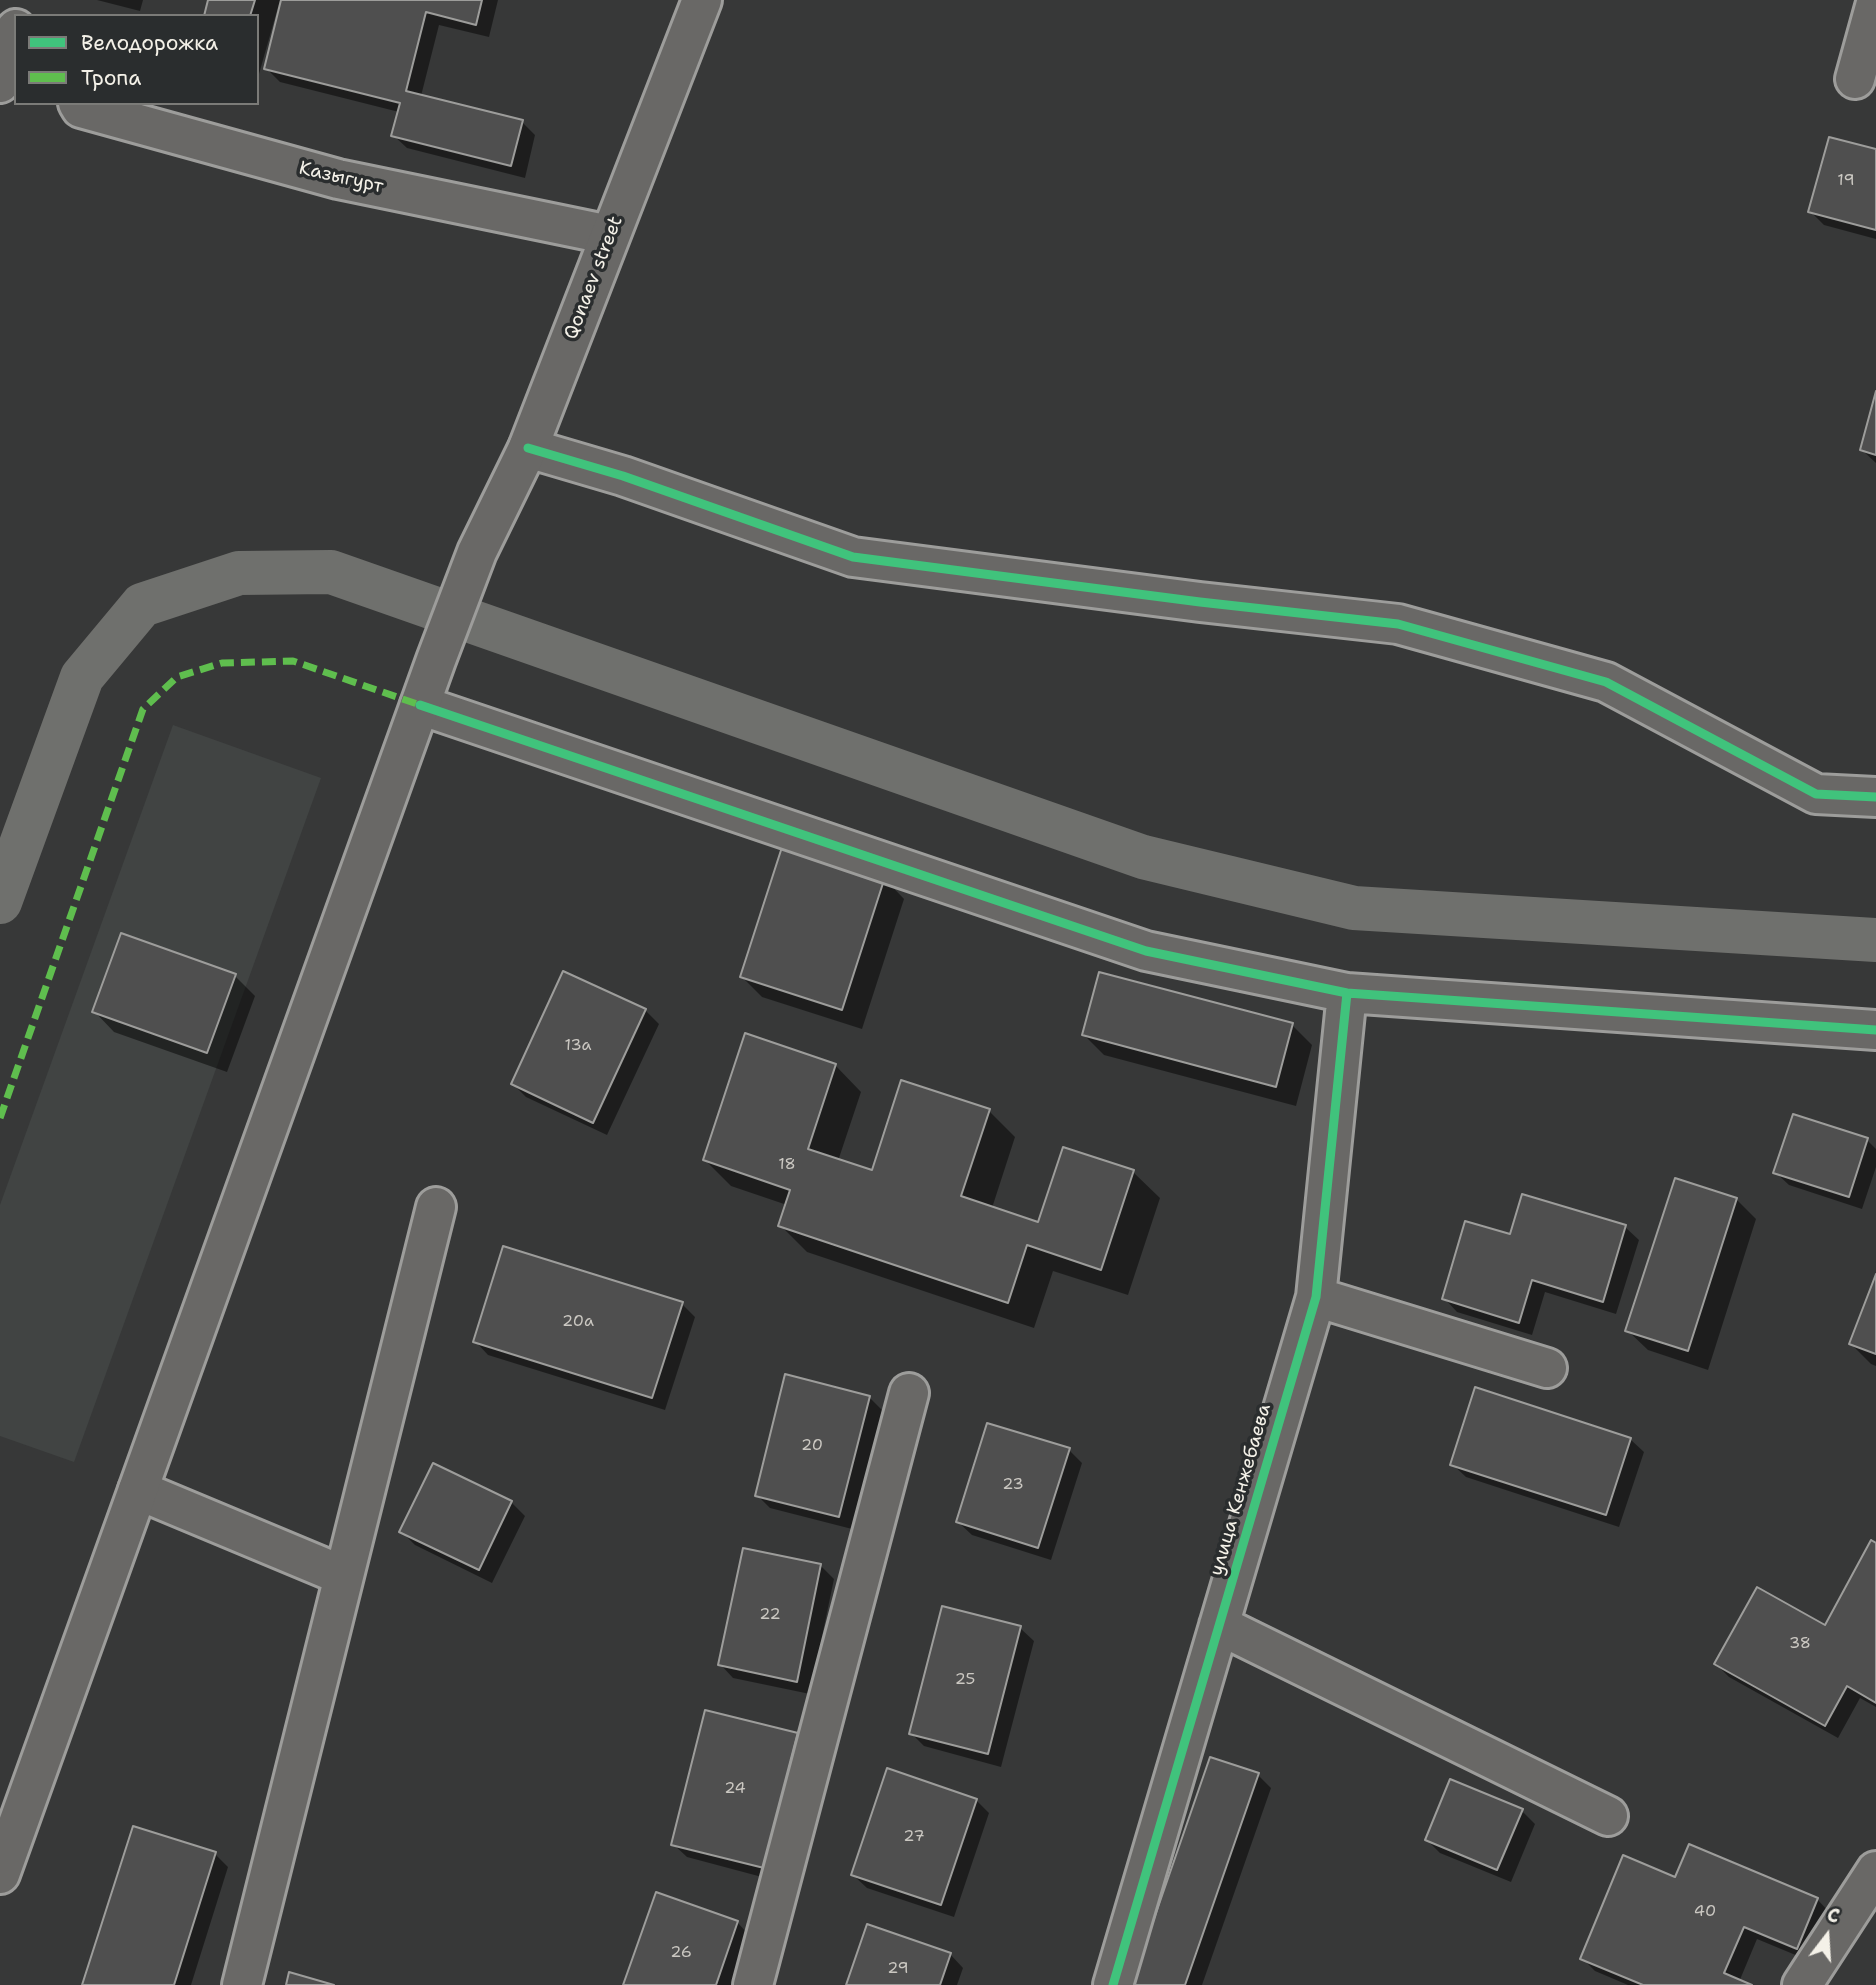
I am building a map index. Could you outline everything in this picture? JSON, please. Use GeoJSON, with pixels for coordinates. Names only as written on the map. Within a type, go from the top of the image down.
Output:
{"type":"FeatureCollection","features":[{"type":"Feature","properties":{"kind":"street","name":"Qonaev street"},"geometry":{"type":"LineString","coordinates":[[0,1874],[436,660],[477,552],[528,448],[702,0]]}},
{"type":"Feature","properties":{"kind":"street"},"geometry":{"type":"LineString","coordinates":[[1855,79],[1876,3]]}},
{"type":"Feature","properties":{"kind":"street"},"geometry":{"type":"LineString","coordinates":[[0,83],[14,38]]}},
{"type":"Feature","properties":{"kind":"street","name":"Казыгурт"},"geometry":{"type":"LineString","coordinates":[[79,105],[81,108],[338,179],[610,236]]}},
{"type":"Feature","properties":{"kind":"street"},"geometry":{"type":"LineString","coordinates":[[528,448],[623,476],[853,556],[1200,602],[1398,624],[1606,682],[1816,794],[1876,797]]}},
{"type":"Feature","properties":{"kind":"street"},"geometry":{"type":"LineString","coordinates":[[420,705],[1146,951],[1348,993],[1876,1030]]}},
{"type":"Feature","properties":{"kind":"street","name":"улица Кенжебаева"},"geometry":{"type":"LineString","coordinates":[[1113,1985],[1316,1297],[1348,993]]}},
{"type":"Feature","properties":{"kind":"street"},"geometry":{"type":"LineString","coordinates":[[242,1985],[436,1207]]}},
{"type":"Feature","properties":{"kind":"street"},"geometry":{"type":"LineString","coordinates":[[1316,1297],[1547,1368]]}},
{"type":"Feature","properties":{"kind":"street"},"geometry":{"type":"LineString","coordinates":[[753,1985],[909,1393]]}},
{"type":"Feature","properties":{"kind":"street"},"geometry":{"type":"LineString","coordinates":[[138,1490],[344,1576]]}},
{"type":"Feature","properties":{"kind":"street"},"geometry":{"type":"LineString","coordinates":[[1219,1625],[1608,1816]]}},
{"type":"Feature","properties":{"kind":"street"},"geometry":{"type":"LineString","coordinates":[[1802,1985],[1876,1871]]}},
{"type":"Feature","properties":{"kind":"shaded area"},"geometry":{"type":"Polygon","coordinates":[[[173,725],[321,778],[74,1462],[0,1436],[0,1205],[173,725]]]}},
{"type":"Feature","properties":{"kind":"building"},"geometry":{"type":"Polygon","coordinates":[[[208,0],[255,0],[251,14],[204,14],[208,0]]]}},
{"type":"Feature","properties":{"kind":"building"},"geometry":{"type":"Polygon","coordinates":[[[281,0],[482,0],[476,25],[426,12],[406,91],[523,120],[511,166],[391,136],[400,103],[264,69],[281,0]]]}},
{"type":"Feature","properties":{"kind":"building"},"geometry":{"type":"Polygon","coordinates":[[[1829,137],[1876,149],[1876,230],[1808,212],[1829,137]]]}},
{"type":"Feature","properties":{"kind":"building"},"geometry":{"type":"Polygon","coordinates":[[[1876,391],[1876,455],[1860,450],[1876,391]]]}},
{"type":"Feature","properties":{"kind":"building"},"geometry":{"type":"Polygon","coordinates":[[[783,844],[885,877],[842,1010],[740,977],[783,844]]]}},
{"type":"Feature","properties":{"kind":"building"},"geometry":{"type":"Polygon","coordinates":[[[121,933],[236,974],[207,1053],[92,1012],[121,933]]]}},
{"type":"Feature","properties":{"kind":"building"},"geometry":{"type":"Polygon","coordinates":[[[563,971],[646,1009],[593,1123],[511,1084],[563,971]]]}},
{"type":"Feature","properties":{"kind":"building"},"geometry":{"type":"Polygon","coordinates":[[[1099,972],[1293,1023],[1276,1087],[1082,1035],[1099,972]]]}},
{"type":"Feature","properties":{"kind":"building"},"geometry":{"type":"Polygon","coordinates":[[[745,1033],[836,1064],[808,1149],[872,1170],[901,1080],[990,1109],[961,1196],[1038,1222],[1063,1147],[1134,1170],[1101,1270],[1027,1245],[1008,1303],[778,1226],[790,1190],[703,1160],[745,1033]]]}},
{"type":"Feature","properties":{"kind":"building"},"geometry":{"type":"Polygon","coordinates":[[[1793,1114],[1868,1138],[1849,1197],[1773,1173],[1793,1114]]]}},
{"type":"Feature","properties":{"kind":"building"},"geometry":{"type":"Polygon","coordinates":[[[1675,1178],[1737,1198],[1688,1351],[1625,1331],[1675,1178]]]}},
{"type":"Feature","properties":{"kind":"building"},"geometry":{"type":"Polygon","coordinates":[[[1522,1194],[1626,1225],[1603,1302],[1532,1280],[1519,1323],[1442,1299],[1465,1221],[1510,1234],[1522,1194]]]}},
{"type":"Feature","properties":{"kind":"building"},"geometry":{"type":"Polygon","coordinates":[[[503,1246],[683,1302],[652,1398],[473,1342],[503,1246]]]}},
{"type":"Feature","properties":{"kind":"building"},"geometry":{"type":"Polygon","coordinates":[[[1876,1274],[1876,1354],[1849,1344],[1876,1274]]]}},
{"type":"Feature","properties":{"kind":"building"},"geometry":{"type":"Polygon","coordinates":[[[785,1374],[870,1396],[839,1517],[755,1496],[785,1374]]]}},
{"type":"Feature","properties":{"kind":"building"},"geometry":{"type":"Polygon","coordinates":[[[1475,1387],[1631,1438],[1606,1515],[1450,1465],[1475,1387]]]}},
{"type":"Feature","properties":{"kind":"building"},"geometry":{"type":"Polygon","coordinates":[[[987,1423],[1070,1448],[1038,1548],[956,1522],[987,1423]]]}},
{"type":"Feature","properties":{"kind":"building"},"geometry":{"type":"Polygon","coordinates":[[[433,1463],[512,1501],[479,1570],[399,1532],[433,1463]]]}},
{"type":"Feature","properties":{"kind":"building"},"geometry":{"type":"Polygon","coordinates":[[[1871,1540],[1876,1543],[1876,1703],[1847,1686],[1825,1726],[1714,1664],[1757,1587],[1825,1625],[1871,1540]]]}},
{"type":"Feature","properties":{"kind":"building"},"geometry":{"type":"Polygon","coordinates":[[[743,1548],[821,1564],[797,1682],[718,1665],[743,1548]]]}},
{"type":"Feature","properties":{"kind":"building"},"geometry":{"type":"Polygon","coordinates":[[[942,1606],[1021,1626],[988,1754],[909,1734],[942,1606]]]}},
{"type":"Feature","properties":{"kind":"building"},"geometry":{"type":"Polygon","coordinates":[[[705,1710],[798,1733],[764,1868],[671,1845],[705,1710]]]}},
{"type":"Feature","properties":{"kind":"building"},"geometry":{"type":"Polygon","coordinates":[[[1210,1757],[1259,1773],[1185,1985],[1131,1985],[1210,1757]]]}},
{"type":"Feature","properties":{"kind":"building"},"geometry":{"type":"Polygon","coordinates":[[[887,1768],[977,1799],[941,1905],[851,1875],[887,1768]]]}},
{"type":"Feature","properties":{"kind":"building"},"geometry":{"type":"Polygon","coordinates":[[[1450,1779],[1523,1809],[1497,1870],[1425,1840],[1450,1779]]]}},
{"type":"Feature","properties":{"kind":"building"},"geometry":{"type":"Polygon","coordinates":[[[133,1826],[216,1852],[174,1985],[82,1985],[133,1826]]]}},
{"type":"Feature","properties":{"kind":"building"},"geometry":{"type":"Polygon","coordinates":[[[1689,1844],[1818,1898],[1797,1949],[1744,1927],[1724,1973],[1752,1985],[1643,1985],[1580,1959],[1623,1855],[1675,1877],[1689,1844]]]}},
{"type":"Feature","properties":{"kind":"building"},"geometry":{"type":"Polygon","coordinates":[[[656,1892],[738,1921],[716,1985],[623,1985],[656,1892]]]}},
{"type":"Feature","properties":{"kind":"building"},"geometry":{"type":"Polygon","coordinates":[[[867,1924],[951,1953],[940,1985],[846,1985],[867,1924]]]}},
{"type":"Feature","properties":{"kind":"building"},"geometry":{"type":"Polygon","coordinates":[[[289,1972],[334,1985],[286,1985],[289,1972]]]}},
{"type":"Feature","properties":{"kind":"waterway"},"geometry":{"type":"LineString","coordinates":[[0,902],[82,677],[142,605],[239,573],[331,572],[1143,857],[1354,908],[1876,940]]}},
{"type":"Feature","properties":{"kind":"marked path"},"geometry":{"type":"LineString","coordinates":[[0,1118],[143,709],[177,677],[222,663],[293,661],[420,705]]}},
{"type":"Feature","properties":{"kind":"cycle path"},"geometry":{"type":"LineString","coordinates":[[528,448],[623,476],[853,557],[1200,602],[1398,624],[1606,682],[1816,794],[1876,797]]}},
{"type":"Feature","properties":{"kind":"cycle path"},"geometry":{"type":"LineString","coordinates":[[420,705],[1146,951],[1347,993],[1876,1030]]}},
{"type":"Feature","properties":{"kind":"cycle path"},"geometry":{"type":"LineString","coordinates":[[1113,1985],[1316,1297],[1347,993]]}}]}
